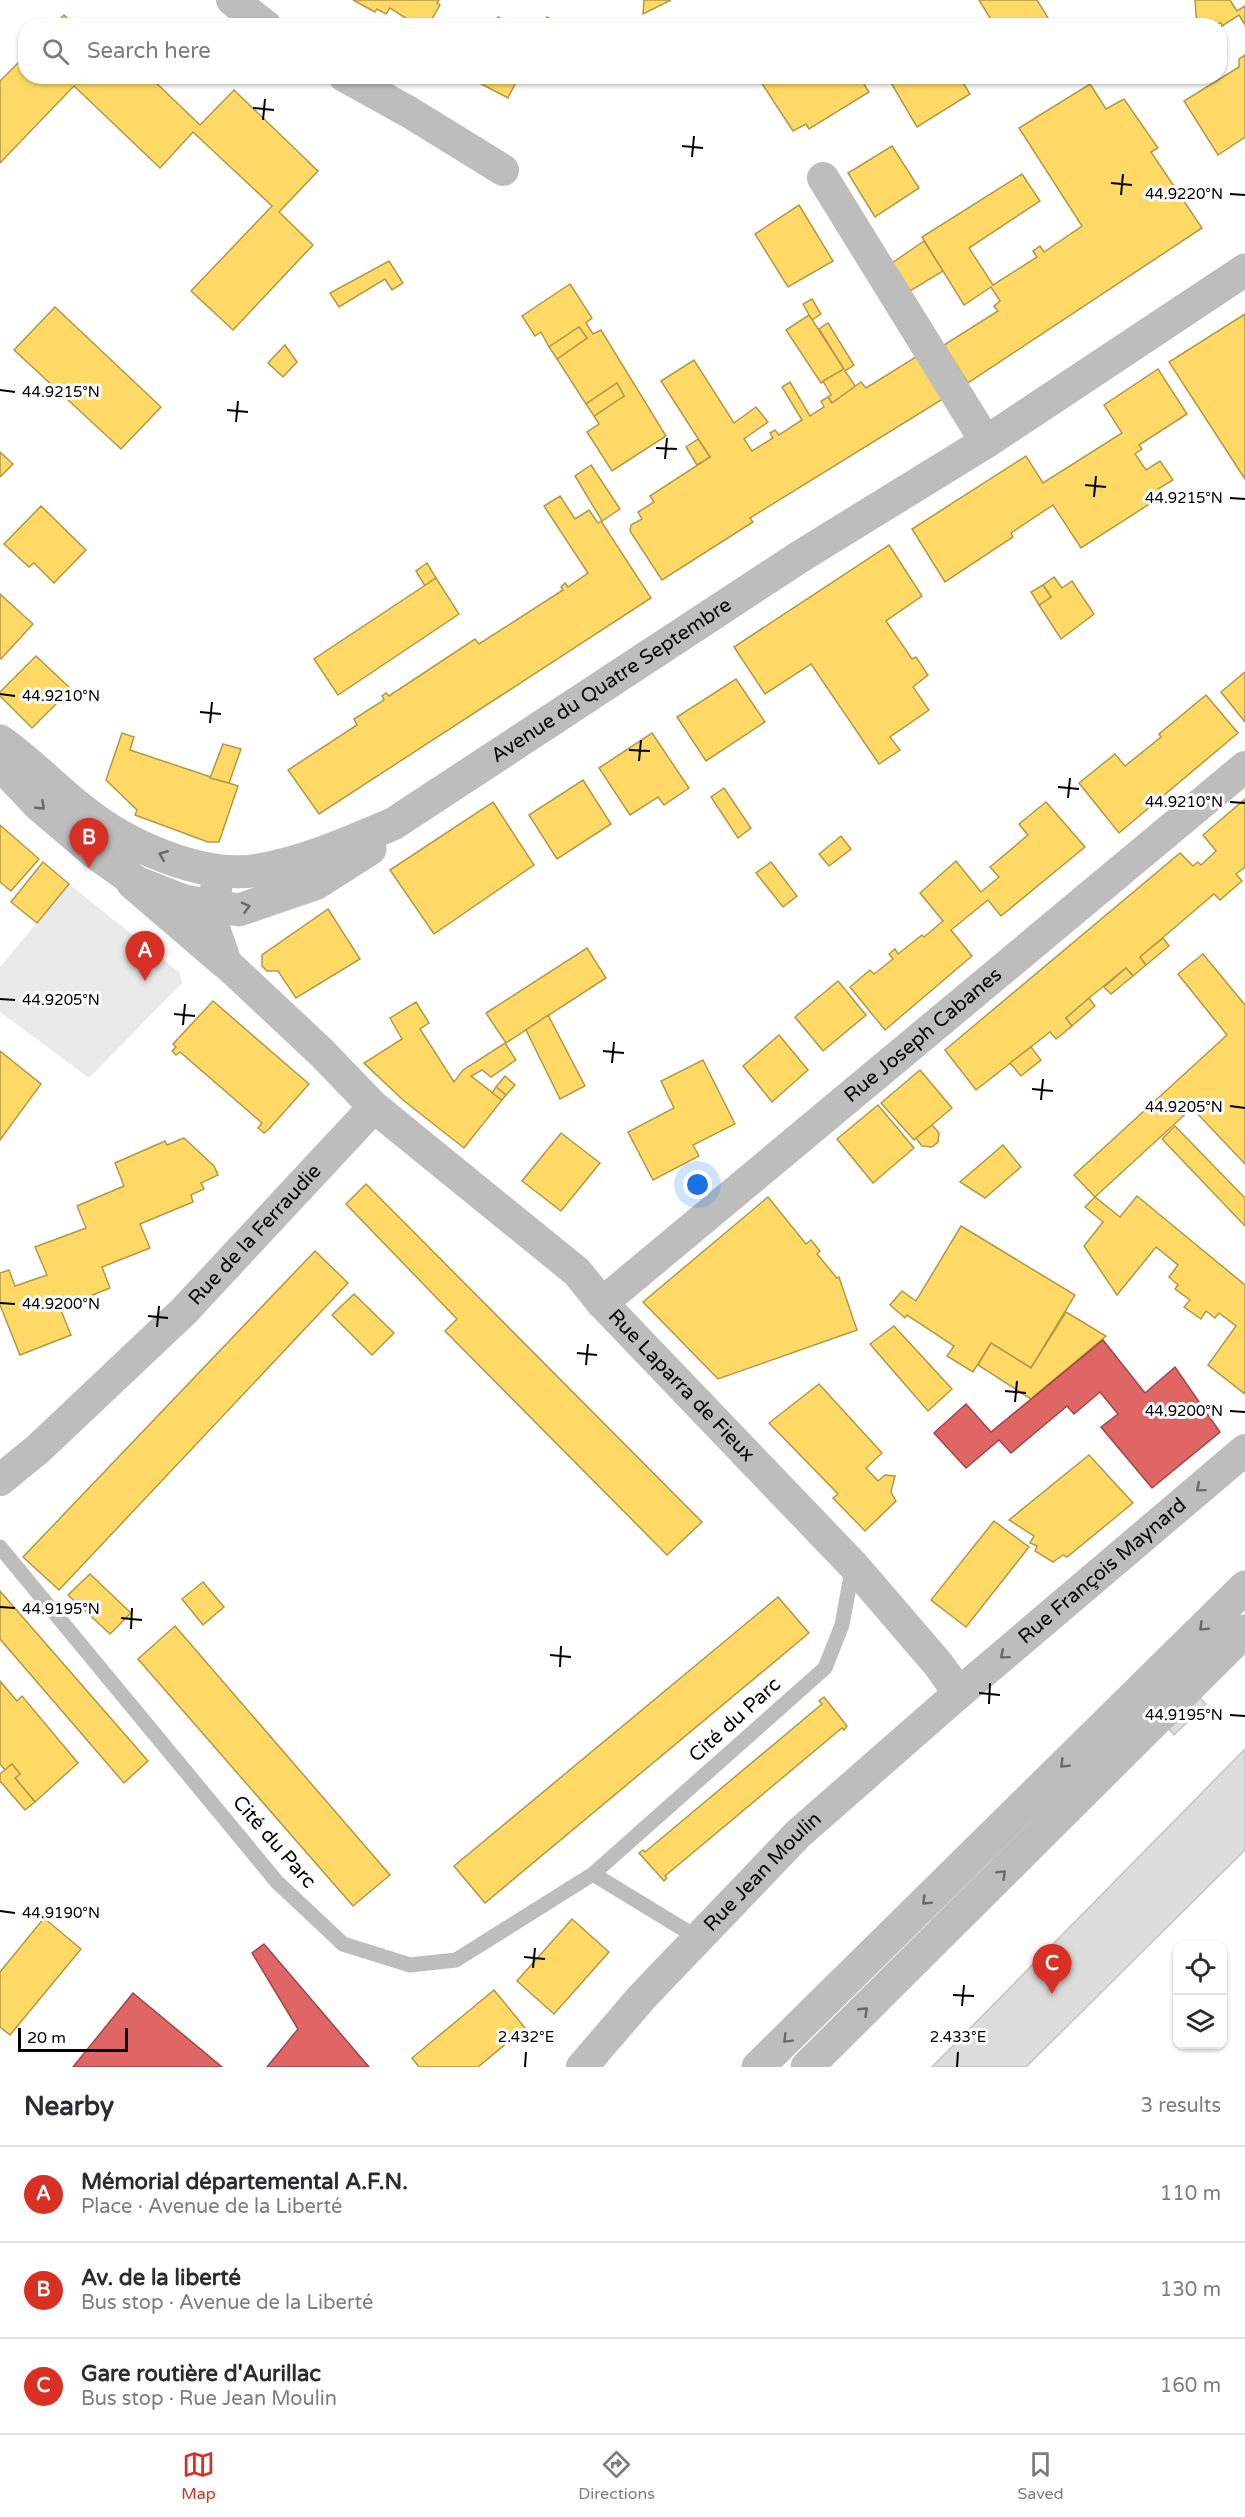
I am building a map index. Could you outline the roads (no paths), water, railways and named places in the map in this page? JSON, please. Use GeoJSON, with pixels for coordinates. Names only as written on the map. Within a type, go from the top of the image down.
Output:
{"type":"FeatureCollection","features":[{"type":"Feature","properties":{"kind":"street"},"geometry":{"type":"LineString","coordinates":[[232,0],[256,18]]}},
{"type":"Feature","properties":{"kind":"street"},"geometry":{"type":"LineString","coordinates":[[359,84],[409,111],[503,170]]}},
{"type":"Feature","properties":{"kind":"street"},"geometry":{"type":"LineString","coordinates":[[823,178],[986,442]]}},
{"type":"Feature","properties":{"kind":"street","name":"Avenue du Quatre Septembre"},"geometry":{"type":"LineString","coordinates":[[0,741],[82,811],[128,840],[166,857],[219,871],[258,870],[303,859],[393,824],[801,556],[986,442],[1245,270]]}},
{"type":"Feature","properties":{"kind":"street"},"geometry":{"type":"LineString","coordinates":[[0,764],[40,806],[94,852],[136,882],[184,901],[213,907],[239,910],[315,884],[374,847],[393,824]]}},
{"type":"Feature","properties":{"kind":"street","name":"Rue Joseph Cabanes"},"geometry":{"type":"LineString","coordinates":[[602,1303],[1245,767]]}},
{"type":"Feature","properties":{"kind":"street","name":"Rue Laparra de Fieux"},"geometry":{"type":"LineString","coordinates":[[94,852],[226,963],[322,1053],[374,1107],[577,1272],[602,1303],[853,1565],[939,1664],[959,1693]]}},
{"type":"Feature","properties":{"kind":"street"},"geometry":{"type":"LineString","coordinates":[[219,871],[213,907],[214,928],[226,963]]}},
{"type":"Feature","properties":{"kind":"street","name":"Rue de la Ferraudie"},"geometry":{"type":"LineString","coordinates":[[0,1480],[38,1449],[184,1311],[374,1107]]}},
{"type":"Feature","properties":{"kind":"street","name":"Rue François Maynard"},"geometry":{"type":"LineString","coordinates":[[959,1693],[1245,1450]]}},
{"type":"Feature","properties":{"kind":"street"},"geometry":{"type":"LineString","coordinates":[[758,2067],[1245,1587]]}},
{"type":"Feature","properties":{"kind":"street"},"geometry":{"type":"LineString","coordinates":[[807,2067],[1245,1631]]}},
{"type":"Feature","properties":{"kind":"street","name":"Rue Jean Moulin"},"geometry":{"type":"LineString","coordinates":[[582,2067],[642,1997],[798,1834],[959,1693]]}},
{"type":"Feature","properties":{"kind":"lane","name":"Cité du Parc"},"geometry":{"type":"LineString","coordinates":[[0,1547],[277,1882],[343,1944],[410,1965],[456,1960],[593,1874],[825,1668],[842,1625],[853,1565]]}},
{"type":"Feature","properties":{"kind":"lane"},"geometry":{"type":"LineString","coordinates":[[593,1874],[698,1938]]}},
{"type":"Feature","properties":{"kind":"place","name":"Av. de la liberté"},"geometry":{"type":"Point","coordinates":[89,868]}},
{"type":"Feature","properties":{"kind":"place","name":"Mémorial départemental A.F.N."},"geometry":{"type":"Point","coordinates":[145,981]}},
{"type":"Feature","properties":{"kind":"place","name":"Gare routière d'Aurillac"},"geometry":{"type":"Point","coordinates":[1052,1994]}}]}
